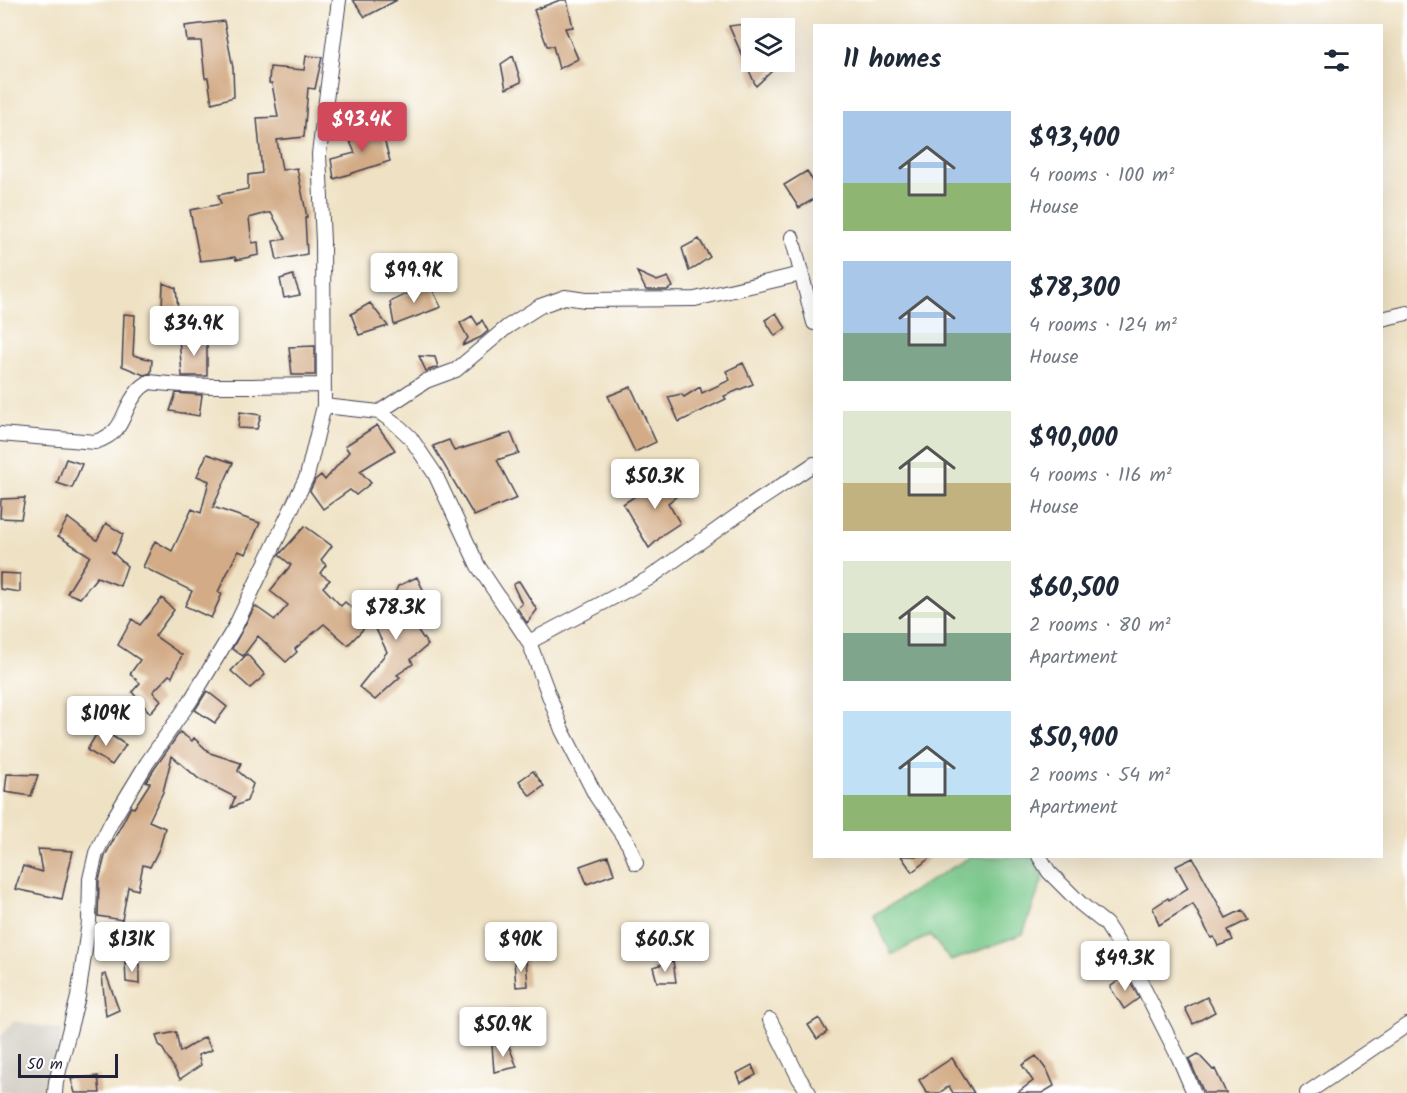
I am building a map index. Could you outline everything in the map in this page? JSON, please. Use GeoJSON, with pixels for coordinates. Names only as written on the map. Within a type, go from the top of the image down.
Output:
{"type":"FeatureCollection","features":[{"type":"Feature","properties":{"kind":"street"},"geometry":{"type":"LineString","coordinates":[[55,1093],[78,997],[89,922],[90,879],[94,858],[135,782],[191,700],[235,627],[307,476],[324,406],[320,154],[339,0]]}},
{"type":"Feature","properties":{"kind":"street"},"geometry":{"type":"LineString","coordinates":[[792,237],[813,319]]}},
{"type":"Feature","properties":{"kind":"street"},"geometry":{"type":"LineString","coordinates":[[379,411],[426,381],[456,370],[507,327],[540,306],[565,297],[585,300],[695,299],[801,274]]}},
{"type":"Feature","properties":{"kind":"street"},"geometry":{"type":"LineString","coordinates":[[1383,319],[1407,313]]}},
{"type":"Feature","properties":{"kind":"street"},"geometry":{"type":"LineString","coordinates":[[0,434],[95,442],[108,438],[118,428],[138,391],[149,382],[213,385],[324,385]]}},
{"type":"Feature","properties":{"kind":"street"},"geometry":{"type":"LineString","coordinates":[[324,406],[379,411],[410,437],[435,474],[478,566],[529,642],[562,730],[596,796],[629,845],[636,863]]}},
{"type":"Feature","properties":{"kind":"street"},"geometry":{"type":"LineString","coordinates":[[529,642],[648,579],[813,465]]}},
{"type":"Feature","properties":{"kind":"street"},"geometry":{"type":"LineString","coordinates":[[1040,858],[1049,872],[1081,904],[1106,924],[1132,965],[1194,1093]]}},
{"type":"Feature","properties":{"kind":"street"},"geometry":{"type":"LineString","coordinates":[[770,1020],[809,1093]]}},
{"type":"Feature","properties":{"kind":"street"},"geometry":{"type":"LineString","coordinates":[[1307,1093],[1407,1025]]}},
{"type":"Feature","properties":{"kind":"shaded area"},"geometry":{"type":"Polygon","coordinates":[[[14,1021],[62,1030],[49,1093],[0,1093],[0,1038],[14,1021]]]}},
{"type":"Feature","properties":{"kind":"green space"},"geometry":{"type":"Polygon","coordinates":[[[968,858],[1033,858],[1044,875],[1023,934],[951,961],[930,935],[892,955],[873,915],[968,858]]]}},
{"type":"Feature","properties":{"kind":"building"},"geometry":{"type":"Polygon","coordinates":[[[353,0],[397,0],[365,17],[353,0]]]}},
{"type":"Feature","properties":{"kind":"building"},"geometry":{"type":"Polygon","coordinates":[[[560,0],[567,0],[573,27],[565,28],[578,59],[559,69],[553,46],[547,46],[534,10],[560,0]]]}},
{"type":"Feature","properties":{"kind":"building"},"geometry":{"type":"Polygon","coordinates":[[[224,21],[233,68],[234,97],[212,103],[208,78],[205,78],[201,41],[187,41],[185,26],[224,21]]]}},
{"type":"Feature","properties":{"kind":"building"},"geometry":{"type":"Polygon","coordinates":[[[741,24],[741,53],[729,26],[741,24]]]}},
{"type":"Feature","properties":{"kind":"building"},"geometry":{"type":"Polygon","coordinates":[[[306,56],[322,57],[315,89],[308,88],[304,137],[277,140],[282,170],[297,168],[307,217],[305,218],[307,254],[277,260],[273,241],[286,239],[271,213],[267,213],[249,218],[252,243],[258,242],[259,255],[236,260],[235,257],[200,261],[190,210],[221,204],[218,195],[248,189],[248,175],[262,173],[257,118],[278,117],[272,84],[269,83],[270,67],[304,70],[306,56]]]}},
{"type":"Feature","properties":{"kind":"building"},"geometry":{"type":"Polygon","coordinates":[[[513,56],[521,82],[506,89],[501,64],[513,56]]]}},
{"type":"Feature","properties":{"kind":"building"},"geometry":{"type":"Polygon","coordinates":[[[750,72],[771,72],[756,86],[750,72]]]}},
{"type":"Feature","properties":{"kind":"building"},"geometry":{"type":"Polygon","coordinates":[[[380,125],[390,161],[334,179],[331,159],[355,153],[348,137],[380,125]]]}},
{"type":"Feature","properties":{"kind":"building"},"geometry":{"type":"Polygon","coordinates":[[[807,171],[813,181],[813,200],[799,208],[784,185],[807,171]]]}},
{"type":"Feature","properties":{"kind":"building"},"geometry":{"type":"Polygon","coordinates":[[[699,239],[710,257],[689,271],[682,248],[699,239]]]}},
{"type":"Feature","properties":{"kind":"building"},"geometry":{"type":"Polygon","coordinates":[[[637,272],[657,281],[668,277],[673,287],[667,290],[646,290],[637,272]]]}},
{"type":"Feature","properties":{"kind":"building"},"geometry":{"type":"Polygon","coordinates":[[[293,275],[300,295],[284,298],[280,279],[293,275]]]}},
{"type":"Feature","properties":{"kind":"building"},"geometry":{"type":"Polygon","coordinates":[[[163,283],[176,288],[178,309],[162,307],[163,283]]]}},
{"type":"Feature","properties":{"kind":"building"},"geometry":{"type":"Polygon","coordinates":[[[429,283],[441,307],[394,325],[390,302],[429,283]]]}},
{"type":"Feature","properties":{"kind":"building"},"geometry":{"type":"Polygon","coordinates":[[[370,303],[388,326],[359,335],[351,314],[370,303]]]}},
{"type":"Feature","properties":{"kind":"building"},"geometry":{"type":"Polygon","coordinates":[[[776,313],[786,328],[775,336],[765,320],[776,313]]]}},
{"type":"Feature","properties":{"kind":"building"},"geometry":{"type":"Polygon","coordinates":[[[124,314],[135,315],[133,355],[152,360],[151,373],[144,375],[122,366],[124,314]]]}},
{"type":"Feature","properties":{"kind":"building"},"geometry":{"type":"Polygon","coordinates":[[[472,316],[478,325],[482,320],[488,331],[462,346],[468,338],[460,323],[472,316]]]}},
{"type":"Feature","properties":{"kind":"building"},"geometry":{"type":"Polygon","coordinates":[[[179,338],[207,338],[207,376],[182,376],[179,338]]]}},
{"type":"Feature","properties":{"kind":"building"},"geometry":{"type":"Polygon","coordinates":[[[315,346],[315,375],[292,375],[289,347],[315,346]]]}},
{"type":"Feature","properties":{"kind":"building"},"geometry":{"type":"Polygon","coordinates":[[[419,356],[435,357],[438,367],[426,371],[419,356]]]}},
{"type":"Feature","properties":{"kind":"building"},"geometry":{"type":"Polygon","coordinates":[[[743,363],[753,384],[724,396],[726,399],[679,422],[668,397],[681,394],[684,397],[700,387],[702,393],[730,380],[726,371],[743,363]]]}},
{"type":"Feature","properties":{"kind":"building"},"geometry":{"type":"Polygon","coordinates":[[[631,387],[656,442],[635,452],[608,396],[631,387]]]}},
{"type":"Feature","properties":{"kind":"building"},"geometry":{"type":"Polygon","coordinates":[[[176,393],[202,395],[199,416],[170,411],[176,393]]]}},
{"type":"Feature","properties":{"kind":"building"},"geometry":{"type":"Polygon","coordinates":[[[240,412],[261,415],[257,429],[238,428],[240,412]]]}},
{"type":"Feature","properties":{"kind":"building"},"geometry":{"type":"Polygon","coordinates":[[[377,425],[395,450],[360,471],[371,483],[356,495],[350,490],[323,509],[310,491],[315,480],[321,475],[325,480],[349,452],[345,446],[377,425]]]}},
{"type":"Feature","properties":{"kind":"building"},"geometry":{"type":"Polygon","coordinates":[[[511,433],[519,453],[497,460],[517,498],[474,516],[433,446],[449,440],[454,451],[511,433]]]}},
{"type":"Feature","properties":{"kind":"building"},"geometry":{"type":"Polygon","coordinates":[[[207,454],[233,463],[213,507],[260,523],[246,554],[238,551],[218,592],[222,594],[211,618],[185,606],[192,591],[143,567],[155,541],[172,551],[192,509],[201,513],[209,481],[197,476],[207,454]]]}},
{"type":"Feature","properties":{"kind":"building"},"geometry":{"type":"Polygon","coordinates":[[[66,459],[82,464],[72,488],[57,483],[66,459]]]}},
{"type":"Feature","properties":{"kind":"building"},"geometry":{"type":"Polygon","coordinates":[[[670,473],[682,492],[668,503],[680,523],[649,548],[623,504],[670,473]]]}},
{"type":"Feature","properties":{"kind":"building"},"geometry":{"type":"Polygon","coordinates":[[[25,498],[21,519],[0,518],[1,499],[25,498]]]}},
{"type":"Feature","properties":{"kind":"building"},"geometry":{"type":"Polygon","coordinates":[[[68,518],[97,540],[106,523],[123,534],[115,553],[111,551],[127,566],[120,586],[97,577],[80,598],[67,593],[90,556],[58,536],[68,518]]]}},
{"type":"Feature","properties":{"kind":"building"},"geometry":{"type":"Polygon","coordinates":[[[305,526],[332,546],[321,560],[326,565],[320,573],[330,580],[323,587],[341,606],[345,602],[369,623],[348,645],[324,624],[295,649],[297,652],[286,662],[258,636],[243,656],[232,649],[255,606],[275,620],[288,605],[270,591],[291,565],[279,555],[305,526]]]}},
{"type":"Feature","properties":{"kind":"building"},"geometry":{"type":"Polygon","coordinates":[[[0,573],[20,574],[20,592],[0,589],[0,573]]]}},
{"type":"Feature","properties":{"kind":"building"},"geometry":{"type":"Polygon","coordinates":[[[417,577],[426,596],[401,606],[428,645],[411,659],[413,664],[397,675],[400,677],[375,700],[359,687],[387,652],[373,623],[386,614],[398,586],[417,577]]]}},
{"type":"Feature","properties":{"kind":"building"},"geometry":{"type":"Polygon","coordinates":[[[519,581],[537,610],[527,623],[517,608],[522,604],[513,585],[519,581]]]}},
{"type":"Feature","properties":{"kind":"building"},"geometry":{"type":"Polygon","coordinates":[[[162,598],[174,610],[155,636],[182,655],[172,677],[169,675],[153,692],[161,700],[150,713],[132,692],[140,683],[130,674],[140,660],[118,645],[132,619],[140,625],[162,598]]]}},
{"type":"Feature","properties":{"kind":"building"},"geometry":{"type":"Polygon","coordinates":[[[247,654],[265,675],[250,688],[231,671],[247,654]]]}},
{"type":"Feature","properties":{"kind":"building"},"geometry":{"type":"Polygon","coordinates":[[[207,691],[227,707],[215,723],[195,710],[207,691]]]}},
{"type":"Feature","properties":{"kind":"building"},"geometry":{"type":"Polygon","coordinates":[[[100,728],[126,745],[112,765],[87,750],[100,728]]]}},
{"type":"Feature","properties":{"kind":"building"},"geometry":{"type":"Polygon","coordinates":[[[180,732],[192,741],[194,738],[210,753],[241,763],[238,771],[253,784],[247,801],[231,808],[235,797],[199,779],[172,756],[163,792],[149,821],[165,828],[160,847],[150,867],[143,865],[138,890],[128,887],[122,920],[98,916],[99,880],[105,856],[131,807],[134,808],[150,783],[146,782],[180,732]]]}},
{"type":"Feature","properties":{"kind":"building"},"geometry":{"type":"Polygon","coordinates":[[[533,771],[544,786],[530,796],[519,781],[533,771]]]}},
{"type":"Feature","properties":{"kind":"building"},"geometry":{"type":"Polygon","coordinates":[[[7,774],[38,775],[31,796],[5,792],[7,774]]]}},
{"type":"Feature","properties":{"kind":"building"},"geometry":{"type":"Polygon","coordinates":[[[38,849],[73,851],[62,899],[15,889],[23,866],[42,872],[38,849]]]}},
{"type":"Feature","properties":{"kind":"building"},"geometry":{"type":"Polygon","coordinates":[[[608,856],[614,874],[587,884],[580,866],[608,856]]]}},
{"type":"Feature","properties":{"kind":"building"},"geometry":{"type":"Polygon","coordinates":[[[902,858],[930,858],[912,872],[902,858]]]}},
{"type":"Feature","properties":{"kind":"building"},"geometry":{"type":"Polygon","coordinates":[[[1193,858],[1226,918],[1242,910],[1248,920],[1228,930],[1233,940],[1218,946],[1214,937],[1211,938],[1193,904],[1159,925],[1153,908],[1188,888],[1176,866],[1193,858]]]}},
{"type":"Feature","properties":{"kind":"building"},"geometry":{"type":"Polygon","coordinates":[[[514,960],[526,960],[528,986],[516,987],[514,960]]]}},
{"type":"Feature","properties":{"kind":"building"},"geometry":{"type":"Polygon","coordinates":[[[673,961],[676,982],[657,982],[653,967],[673,961]]]}},
{"type":"Feature","properties":{"kind":"building"},"geometry":{"type":"Polygon","coordinates":[[[125,962],[139,964],[139,984],[126,982],[125,962]]]}},
{"type":"Feature","properties":{"kind":"building"},"geometry":{"type":"Polygon","coordinates":[[[106,974],[119,1010],[106,1016],[102,975],[106,974]]]}},
{"type":"Feature","properties":{"kind":"building"},"geometry":{"type":"Polygon","coordinates":[[[1126,975],[1139,998],[1124,1009],[1110,987],[1126,975]]]}},
{"type":"Feature","properties":{"kind":"building"},"geometry":{"type":"Polygon","coordinates":[[[1207,997],[1215,1012],[1193,1024],[1185,1008],[1207,997]]]}},
{"type":"Feature","properties":{"kind":"building"},"geometry":{"type":"Polygon","coordinates":[[[517,1008],[518,1028],[508,1028],[507,1009],[517,1008]]]}},
{"type":"Feature","properties":{"kind":"building"},"geometry":{"type":"Polygon","coordinates":[[[819,1018],[827,1032],[817,1039],[808,1025],[819,1018]]]}},
{"type":"Feature","properties":{"kind":"building"},"geometry":{"type":"Polygon","coordinates":[[[176,1032],[180,1052],[205,1037],[212,1050],[198,1055],[201,1065],[180,1079],[160,1047],[156,1036],[176,1032]]]}},
{"type":"Feature","properties":{"kind":"building"},"geometry":{"type":"Polygon","coordinates":[[[508,1044],[517,1067],[494,1072],[492,1045],[508,1044]]]}},
{"type":"Feature","properties":{"kind":"building"},"geometry":{"type":"Polygon","coordinates":[[[1198,1054],[1213,1070],[1215,1069],[1226,1093],[1204,1093],[1189,1059],[1198,1054]]]}},
{"type":"Feature","properties":{"kind":"building"},"geometry":{"type":"Polygon","coordinates":[[[1036,1056],[1048,1072],[1054,1086],[1042,1093],[1017,1093],[1033,1081],[1022,1065],[1036,1056]]]}},
{"type":"Feature","properties":{"kind":"building"},"geometry":{"type":"Polygon","coordinates":[[[952,1058],[974,1093],[953,1093],[949,1086],[939,1093],[927,1093],[919,1080],[952,1058]]]}},
{"type":"Feature","properties":{"kind":"building"},"geometry":{"type":"Polygon","coordinates":[[[752,1065],[756,1075],[741,1083],[737,1073],[752,1065]]]}},
{"type":"Feature","properties":{"kind":"building"},"geometry":{"type":"Polygon","coordinates":[[[98,1076],[100,1093],[75,1093],[71,1079],[98,1076]]]}}]}
